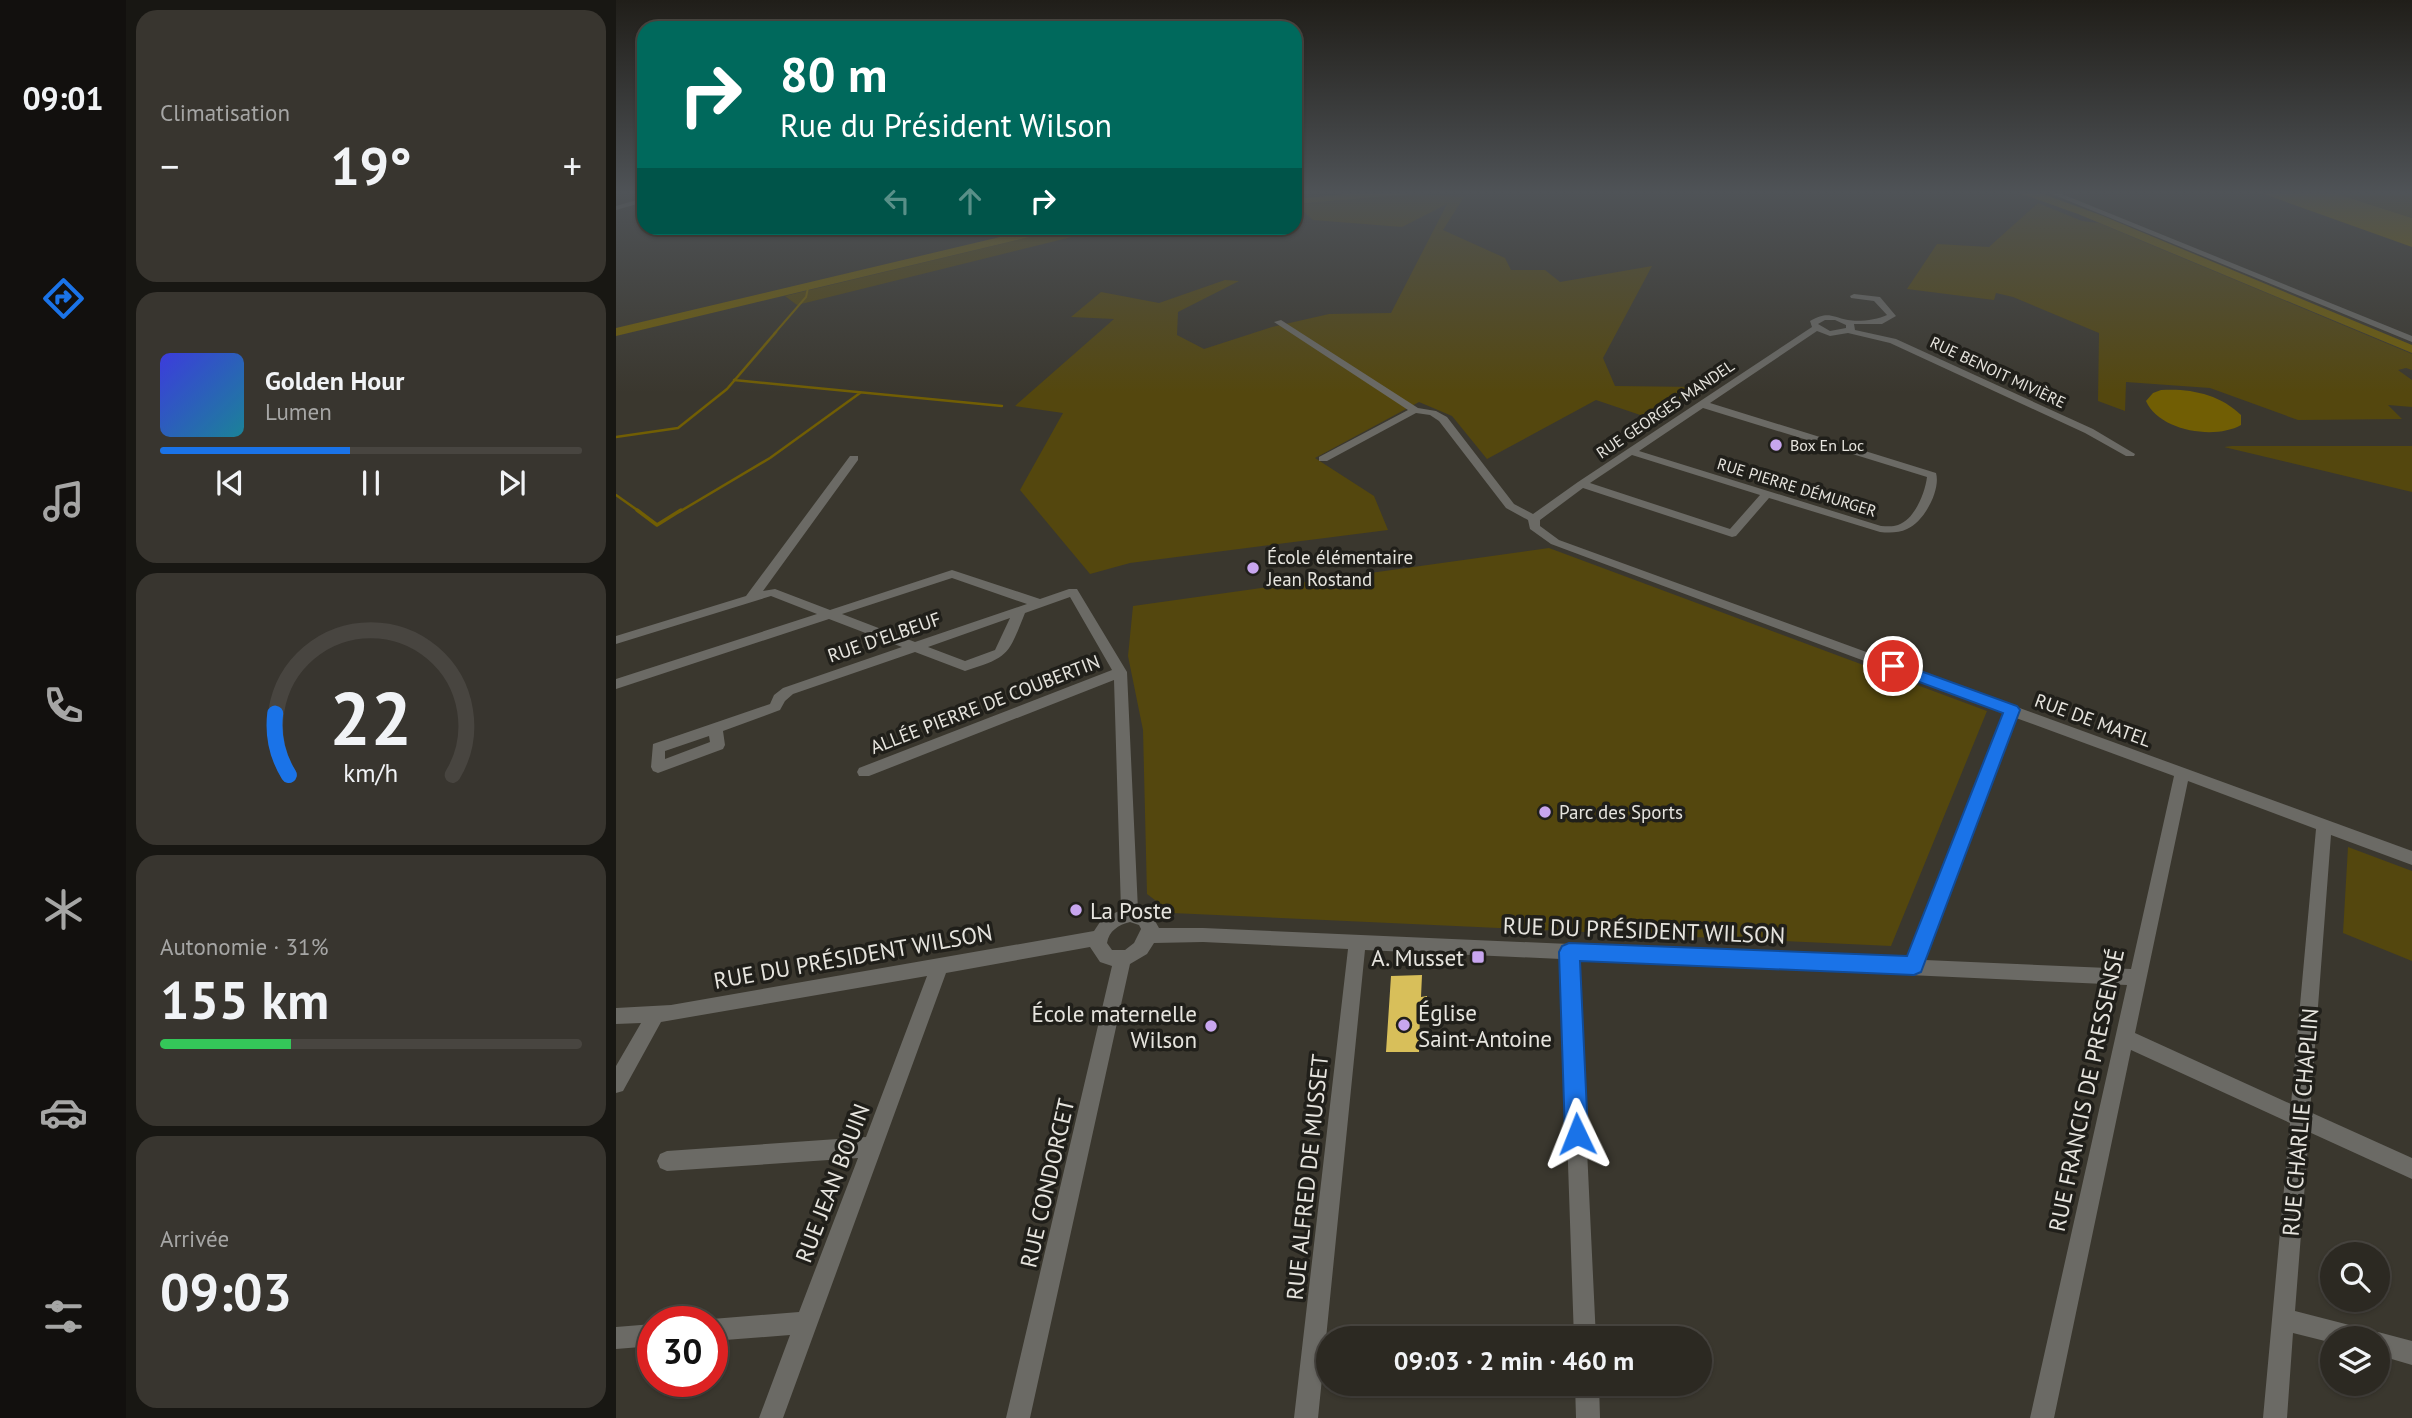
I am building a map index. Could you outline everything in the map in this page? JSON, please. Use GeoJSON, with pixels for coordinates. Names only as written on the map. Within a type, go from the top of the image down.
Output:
{"type":"FeatureCollection","features":[{"type":"Feature","properties":{"kind":"street"},"geometry":{"type":"LineString","coordinates":[[2218,260],[2412,339]]}},
{"type":"Feature","properties":{"kind":"street"},"geometry":{"type":"LineString","coordinates":[[1816,328],[1836,333],[1848,326],[1882,321],[1892,316],[1877,299],[1854,296]]}},
{"type":"Feature","properties":{"kind":"street","name":"RUE GEORGES MANDEL"},"geometry":{"type":"LineString","coordinates":[[1534,519],[1816,328],[1813,323],[1819,318],[1830,317],[1848,326]]}},
{"type":"Feature","properties":{"kind":"street"},"geometry":{"type":"LineString","coordinates":[[1278,322],[1415,410],[1433,413],[1443,419],[1510,506],[1534,519]]}},
{"type":"Feature","properties":{"kind":"street","name":"RUE BENOIT MIVIÈRE"},"geometry":{"type":"LineString","coordinates":[[1848,326],[1893,341],[2089,430],[2130,454]]}},
{"type":"Feature","properties":{"kind":"street","name":"RUE PIERRE DÉMURGER"},"geometry":{"type":"LineString","coordinates":[[1632,452],[1880,529],[1901,528],[1912,522],[1934,485],[1933,475],[1916,469],[1702,404]]}},
{"type":"Feature","properties":{"kind":"street"},"geometry":{"type":"LineString","coordinates":[[1323,459],[1415,410]]}},
{"type":"Feature","properties":{"kind":"street"},"geometry":{"type":"LineString","coordinates":[[750,599],[854,458]]}},
{"type":"Feature","properties":{"kind":"street"},"geometry":{"type":"LineString","coordinates":[[1582,484],[1732,534],[1766,495]]}},
{"type":"Feature","properties":{"kind":"street","name":"RUE DE MATEL"},"geometry":{"type":"LineString","coordinates":[[1534,519],[1534,527],[1555,542],[2412,858]]}},
{"type":"Feature","properties":{"kind":"street"},"geometry":{"type":"LineString","coordinates":[[616,684],[952,574],[1038,603]]}},
{"type":"Feature","properties":{"kind":"street"},"geometry":{"type":"LineString","coordinates":[[616,640],[771,592],[965,666],[1000,653],[1020,609]]}},
{"type":"Feature","properties":{"kind":"street","name":"RUE D'ELBEUF"},"geometry":{"type":"LineString","coordinates":[[715,729],[775,707],[779,698],[788,691],[1073,592],[1120,672]]}},
{"type":"Feature","properties":{"kind":"street"},"geometry":{"type":"LineString","coordinates":[[1120,672],[1130,915]]}},
{"type":"Feature","properties":{"kind":"street","name":"ALLÉE PIERRE DE COUBERTIN"},"geometry":{"type":"LineString","coordinates":[[864,772],[1120,672]]}},
{"type":"Feature","properties":{"kind":"street"},"geometry":{"type":"LineString","coordinates":[[1914,966],[2012,710]]}},
{"type":"Feature","properties":{"kind":"street","name":"RUE FRANCIS DE PRESSENSÉ"},"geometry":{"type":"LineString","coordinates":[[2042,1418],[2182,774]]}},
{"type":"Feature","properties":{"kind":"street","name":"RUE CHARLIE CHAPLIN"},"geometry":{"type":"LineString","coordinates":[[2277,1414],[2324,826]]}},
{"type":"Feature","properties":{"kind":"street"},"geometry":{"type":"LineString","coordinates":[[1130,915],[1144,919],[1150,929],[1150,936],[1143,948],[1122,959],[1114,959],[1101,951],[1099,938],[1108,925],[1130,915]]}},
{"type":"Feature","properties":{"kind":"street","name":"RUE DU PRÉSIDENT WILSON"},"geometry":{"type":"LineString","coordinates":[[1150,936],[1203,935],[2137,977]]}},
{"type":"Feature","properties":{"kind":"street","name":"RUE DU PRÉSIDENT WILSON"},"geometry":{"type":"LineString","coordinates":[[616,1016],[656,1014],[771,996],[1099,938]]}},
{"type":"Feature","properties":{"kind":"street","name":"RUE ALFRED DE MUSSET"},"geometry":{"type":"LineString","coordinates":[[1306,1418],[1357,942]]}},
{"type":"Feature","properties":{"kind":"street"},"geometry":{"type":"LineString","coordinates":[[1569,952],[1584,1326]]}},
{"type":"Feature","properties":{"kind":"street","name":"RUE CONDORCET"},"geometry":{"type":"LineString","coordinates":[[1018,1418],[1122,959]]}},
{"type":"Feature","properties":{"kind":"street","name":"RUE JEAN BOUIN"},"geometry":{"type":"LineString","coordinates":[[771,1418],[940,965]]}},
{"type":"Feature","properties":{"kind":"street"},"geometry":{"type":"LineString","coordinates":[[616,1084],[656,1014]]}},
{"type":"Feature","properties":{"kind":"street"},"geometry":{"type":"LineString","coordinates":[[2124,1037],[2412,1169]]}},
{"type":"Feature","properties":{"kind":"street"},"geometry":{"type":"LineString","coordinates":[[667,1161],[871,1147]]}},
{"type":"Feature","properties":{"kind":"street"},"geometry":{"type":"LineString","coordinates":[[2283,1319],[2320,1328]]}},
{"type":"Feature","properties":{"kind":"street"},"geometry":{"type":"LineString","coordinates":[[728,1329],[805,1323]]}},
{"type":"Feature","properties":{"kind":"street"},"geometry":{"type":"LineString","coordinates":[[616,1338],[637,1336]]}},
{"type":"Feature","properties":{"kind":"street"},"geometry":{"type":"LineString","coordinates":[[2390,1347],[2412,1353]]}},
{"type":"Feature","properties":{"kind":"street"},"geometry":{"type":"LineString","coordinates":[[1587,1396],[1588,1418]]}},
{"type":"Feature","properties":{"kind":"shaded area"},"geometry":{"type":"Polygon","coordinates":[[[902,260],[933,260],[616,336],[616,328],[902,260]]]}},
{"type":"Feature","properties":{"kind":"shaded area"},"geometry":{"type":"Polygon","coordinates":[[[934,260],[978,260],[797,305],[785,296],[934,260]]]}},
{"type":"Feature","properties":{"kind":"shaded area"},"geometry":{"type":"Polygon","coordinates":[[[1418,260],[1506,260],[1511,270],[1545,270],[1560,282],[1652,266],[1603,358],[1615,386],[1699,387],[1655,420],[1596,400],[1487,459],[1452,416],[1419,402],[1315,458],[1374,496],[1388,530],[1130,563],[1090,574],[1020,490],[1063,413],[1015,406],[1114,319],[1071,317],[1101,292],[1159,303],[1225,280],[1239,281],[1178,312],[1177,335],[1204,349],[1272,327],[1329,314],[1391,313],[1418,260]]]}},
{"type":"Feature","properties":{"kind":"shaded area"},"geometry":{"type":"Polygon","coordinates":[[[1926,260],[2188,260],[2412,354],[2412,370],[2398,370],[2412,380],[2412,407],[2388,405],[2402,419],[2298,420],[2210,388],[2126,382],[2125,411],[2098,401],[2099,333],[2013,297],[1996,293],[1994,300],[1907,289],[1926,260]]]}},
{"type":"Feature","properties":{"kind":"shaded area"},"geometry":{"type":"Polygon","coordinates":[[[2189,260],[2209,260],[2412,345],[2412,353],[2189,260]]]}},
{"type":"Feature","properties":{"kind":"shaded area"},"geometry":{"type":"Polygon","coordinates":[[[2161,390],[2193,391],[2214,397],[2241,415],[2241,425],[2217,432],[2175,426],[2163,420],[2146,401],[2153,393],[2161,390]]]}},
{"type":"Feature","properties":{"kind":"shaded area"},"geometry":{"type":"Polygon","coordinates":[[[2232,446],[2412,446],[2412,492],[2224,447],[2232,446]]]}},
{"type":"Feature","properties":{"kind":"shaded area","name":"Parc des Sports"},"geometry":{"type":"Polygon","coordinates":[[[1549,548],[1987,711],[1891,946],[1172,913],[1147,894],[1143,730],[1128,656],[1133,606],[1549,548]]]}},
{"type":"Feature","properties":{"kind":"shaded area"},"geometry":{"type":"Polygon","coordinates":[[[2348,847],[2412,871],[2412,961],[2343,933],[2348,847]]]}},
{"type":"Feature","properties":{"kind":"building","name":"Église Saint-Antoine"},"geometry":{"type":"Polygon","coordinates":[[[1422,975],[1421,997],[1427,996],[1427,1013],[1420,1013],[1419,1052],[1386,1052],[1391,976],[1422,975]]]}},
{"type":"Feature","properties":{"kind":"waterway"},"geometry":{"type":"LineString","coordinates":[[774,334],[806,297],[808,288]]}},
{"type":"Feature","properties":{"kind":"waterway"},"geometry":{"type":"LineString","coordinates":[[735,380],[776,332]]}},
{"type":"Feature","properties":{"kind":"waterway"},"geometry":{"type":"LineString","coordinates":[[616,437],[678,428],[735,380]]}},
{"type":"Feature","properties":{"kind":"waterway"},"geometry":{"type":"LineString","coordinates":[[735,380],[1002,406]]}},
{"type":"Feature","properties":{"kind":"waterway"},"geometry":{"type":"LineString","coordinates":[[679,512],[770,458],[860,393]]}},
{"type":"Feature","properties":{"kind":"waterway"},"geometry":{"type":"LineString","coordinates":[[616,495],[640,512]]}},
{"type":"Feature","properties":{"kind":"waterway"},"geometry":{"type":"LineString","coordinates":[[637,510],[657,525],[681,510]]}},
{"type":"Feature","properties":{"kind":"place","name":"Box En Loc"},"geometry":{"type":"Point","coordinates":[1776,445]}},
{"type":"Feature","properties":{"kind":"place","name":"École élémentaire Jean Rostand"},"geometry":{"type":"Point","coordinates":[1253,568]}},
{"type":"Feature","properties":{"kind":"place","name":"Parc des Sports"},"geometry":{"type":"Point","coordinates":[1545,812]}},
{"type":"Feature","properties":{"kind":"place","name":"La Poste"},"geometry":{"type":"Point","coordinates":[1076,910]}},
{"type":"Feature","properties":{"kind":"place","name":"A. Musset"},"geometry":{"type":"Point","coordinates":[1478,957]}},
{"type":"Feature","properties":{"kind":"place","name":"Église Saint-Antoine"},"geometry":{"type":"Point","coordinates":[1404,1025]}},
{"type":"Feature","properties":{"kind":"place","name":"École maternelle Wilson"},"geometry":{"type":"Point","coordinates":[1211,1026]}},
{"type":"Feature","properties":{"kind":"route"},"geometry":{"type":"LineString","coordinates":[[1577,1134],[1569,952],[1914,966],[2012,710],[1893,666]]}}]}
